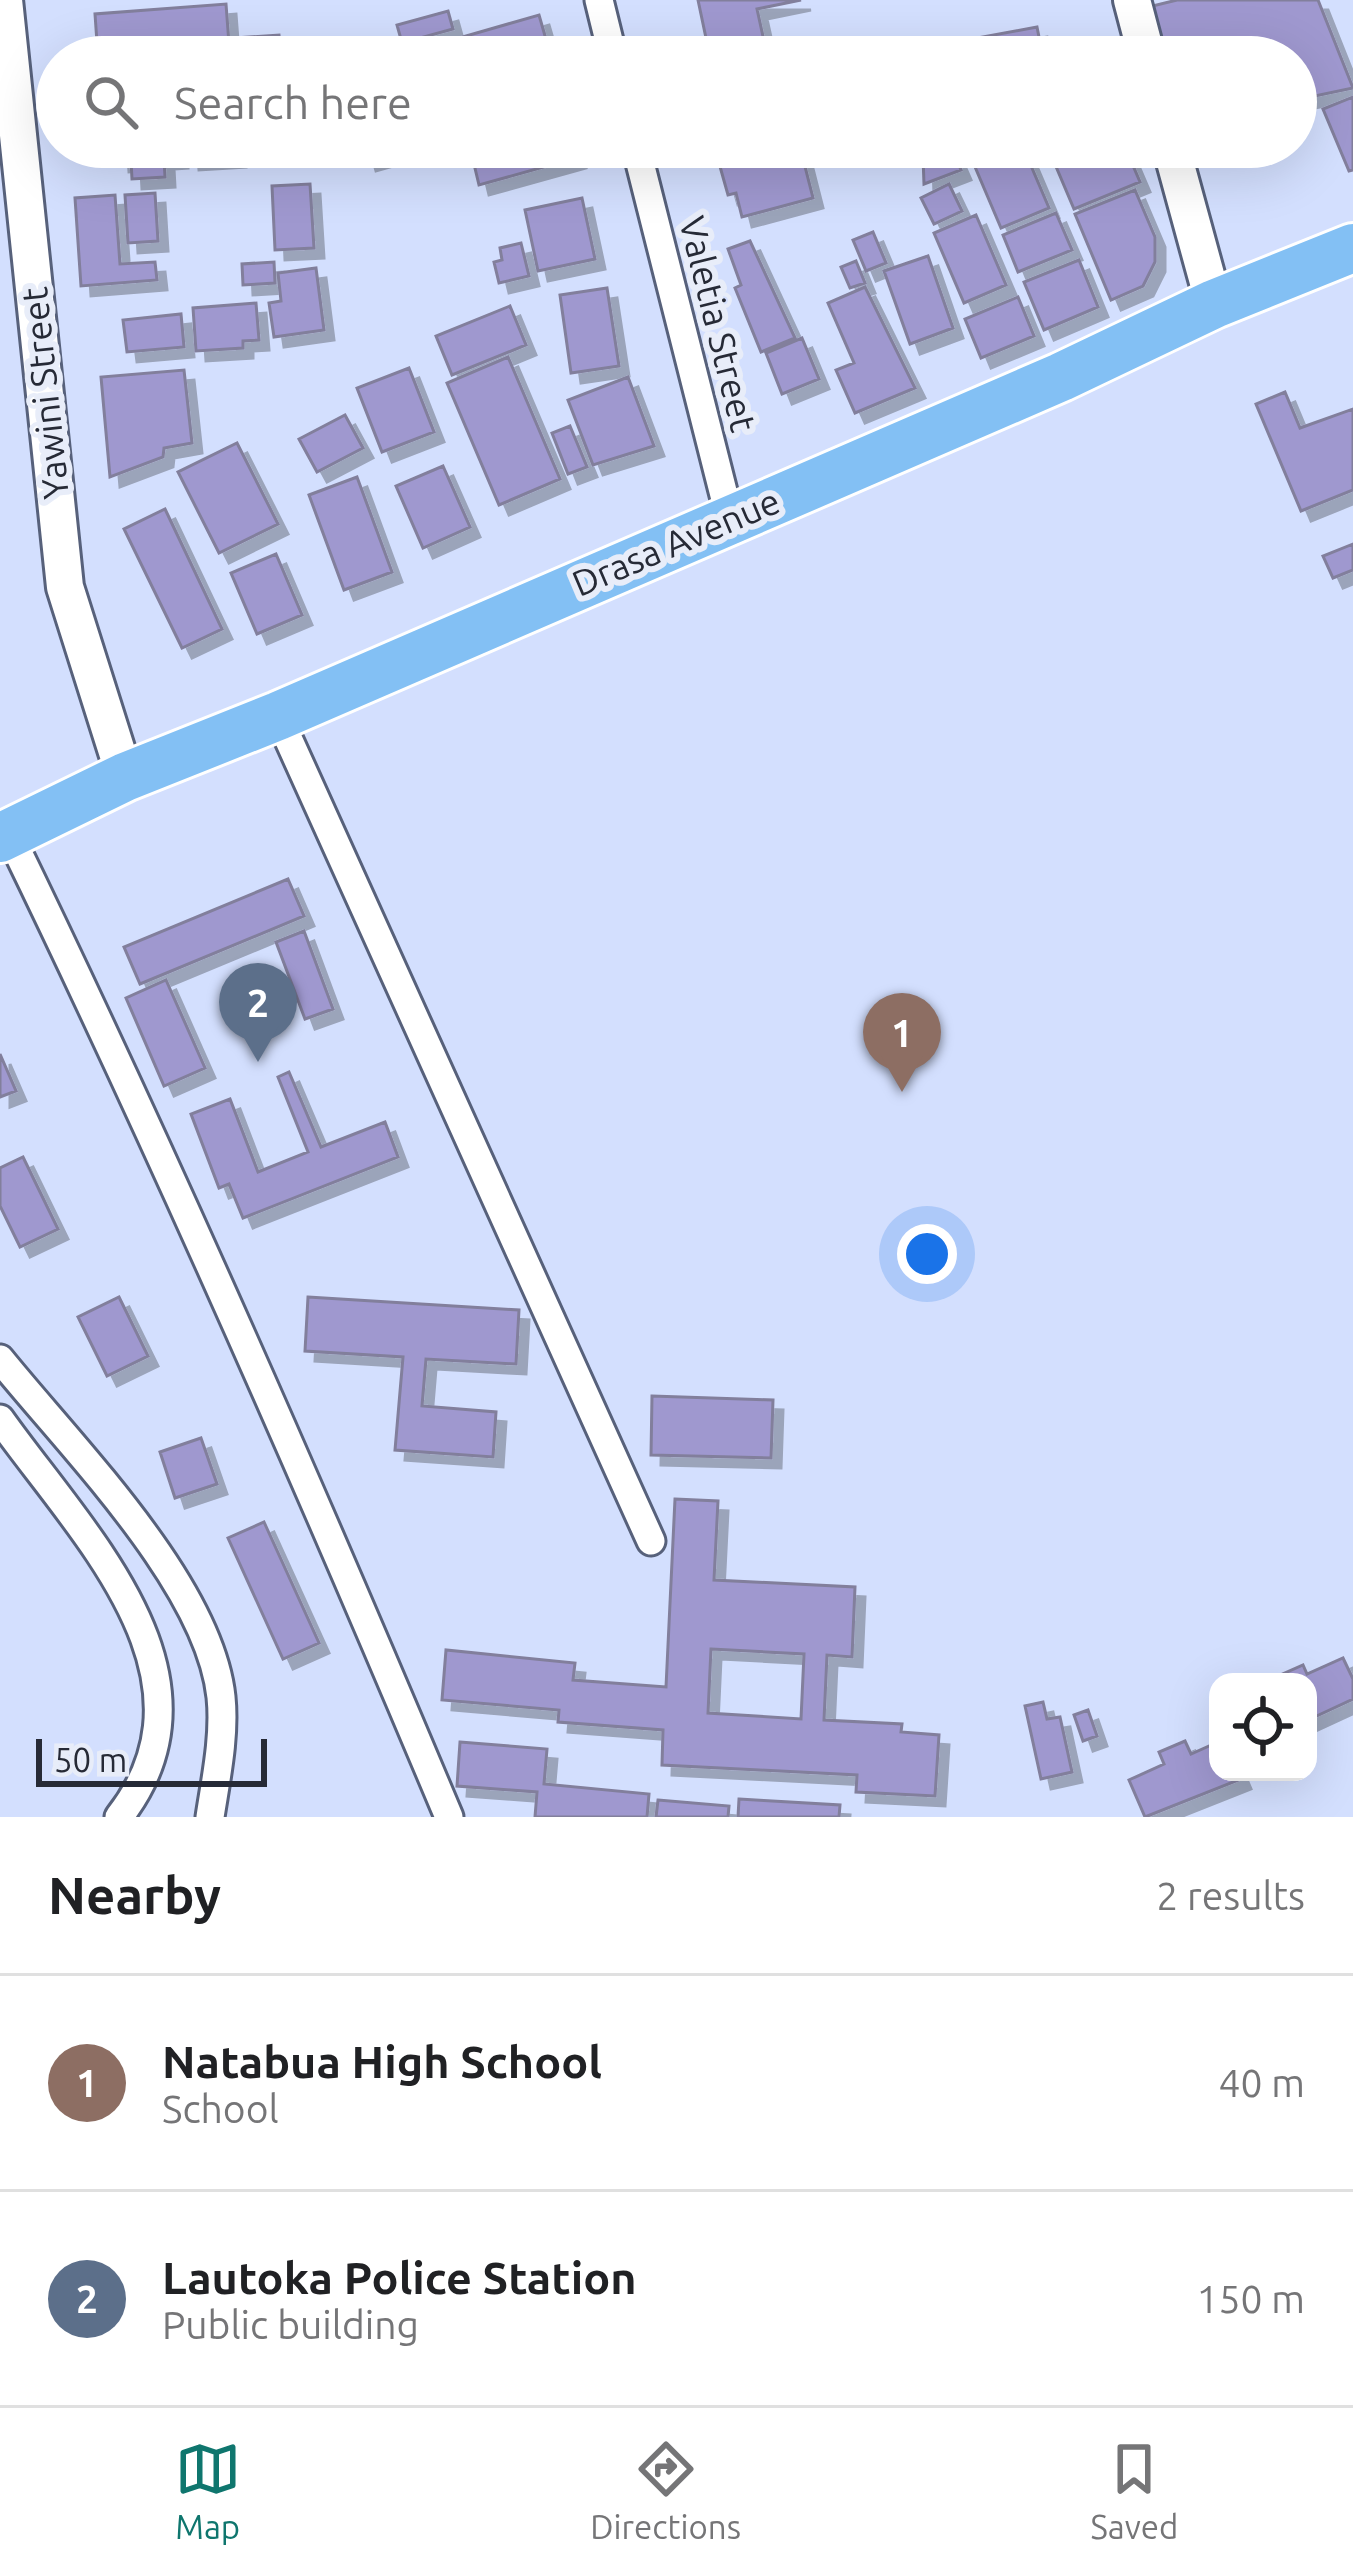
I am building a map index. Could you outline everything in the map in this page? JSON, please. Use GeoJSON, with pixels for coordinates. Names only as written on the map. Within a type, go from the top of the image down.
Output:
{"type":"FeatureCollection","features":[{"type":"Feature","properties":{"kind":"highway","name":"Drasa Avenue"},"geometry":{"type":"LineString","coordinates":[[4,836],[125,777],[278,716],[1061,377],[1214,304],[1351,256]]}},
{"type":"Feature","properties":{"kind":"main road","name":"Yawini Street"},"geometry":{"type":"LineString","coordinates":[[4,0],[18,302],[65,587],[125,777]]}},
{"type":"Feature","properties":{"kind":"main road"},"geometry":{"type":"LineString","coordinates":[[1132,0],[1141,36]]}},
{"type":"Feature","properties":{"kind":"main road"},"geometry":{"type":"LineString","coordinates":[[1178,168],[1214,304]]}},
{"type":"Feature","properties":{"kind":"street"},"geometry":{"type":"LineString","coordinates":[[598,0],[607,36]]}},
{"type":"Feature","properties":{"kind":"street","name":"Valetia Street"},"geometry":{"type":"LineString","coordinates":[[641,168],[730,519]]}},
{"type":"Feature","properties":{"kind":"street"},"geometry":{"type":"LineString","coordinates":[[278,716],[651,1541]]}},
{"type":"Feature","properties":{"kind":"street"},"geometry":{"type":"LineString","coordinates":[[4,836],[118,1060],[449,1817]]}},
{"type":"Feature","properties":{"kind":"street"},"geometry":{"type":"LineString","coordinates":[[0,1359],[156,1552],[211,1650],[221,1699],[210,1817]]}},
{"type":"Feature","properties":{"kind":"street"},"geometry":{"type":"LineString","coordinates":[[0,1419],[103,1554],[136,1613],[155,1670],[157,1717],[151,1753],[136,1795],[118,1817]]}},
{"type":"Feature","properties":{"kind":"building"},"geometry":{"type":"Polygon","coordinates":[[[698,0],[801,0],[757,9],[763,36],[706,36],[698,0]]]}},
{"type":"Feature","properties":{"kind":"building"},"geometry":{"type":"Polygon","coordinates":[[[1177,0],[1318,0],[1353,88],[1317,96],[1317,36],[1147,36],[1140,9],[1177,0]]]}},
{"type":"Feature","properties":{"kind":"building"},"geometry":{"type":"Polygon","coordinates":[[[226,4],[228,36],[97,36],[95,14],[226,4]]]}},
{"type":"Feature","properties":{"kind":"building"},"geometry":{"type":"Polygon","coordinates":[[[448,11],[453,29],[400,36],[397,25],[448,11]]]}},
{"type":"Feature","properties":{"kind":"building"},"geometry":{"type":"Polygon","coordinates":[[[539,15],[545,36],[466,36],[539,15]]]}},
{"type":"Feature","properties":{"kind":"building"},"geometry":{"type":"Polygon","coordinates":[[[1037,27],[1039,36],[988,36],[1037,27]]]}},
{"type":"Feature","properties":{"kind":"building"},"geometry":{"type":"Polygon","coordinates":[[[1353,97],[1353,170],[1349,171],[1323,109],[1353,97]]]}},
{"type":"Feature","properties":{"kind":"building"},"geometry":{"type":"Polygon","coordinates":[[[131,168],[164,168],[165,177],[132,179],[131,168]]]}},
{"type":"Feature","properties":{"kind":"building"},"geometry":{"type":"Polygon","coordinates":[[[475,168],[540,168],[479,185],[475,168]]]}},
{"type":"Feature","properties":{"kind":"building"},"geometry":{"type":"Polygon","coordinates":[[[720,168],[805,168],[813,198],[742,217],[736,193],[728,195],[720,168]]]}},
{"type":"Feature","properties":{"kind":"building"},"geometry":{"type":"Polygon","coordinates":[[[923,168],[961,170],[924,184],[923,168]]]}},
{"type":"Feature","properties":{"kind":"building"},"geometry":{"type":"Polygon","coordinates":[[[976,168],[1032,168],[1049,208],[1001,228],[976,168]]]}},
{"type":"Feature","properties":{"kind":"building"},"geometry":{"type":"Polygon","coordinates":[[[1057,168],[1134,168],[1140,182],[1074,209],[1057,168]]]}},
{"type":"Feature","properties":{"kind":"building"},"geometry":{"type":"Polygon","coordinates":[[[310,184],[314,248],[275,250],[272,186],[310,184]]]}},
{"type":"Feature","properties":{"kind":"building"},"geometry":{"type":"Polygon","coordinates":[[[949,184],[962,211],[934,224],[921,198],[949,184]]]}},
{"type":"Feature","properties":{"kind":"building"},"geometry":{"type":"Polygon","coordinates":[[[1135,190],[1155,237],[1155,262],[1143,286],[1111,300],[1075,214],[1135,190]]]}},
{"type":"Feature","properties":{"kind":"building"},"geometry":{"type":"Polygon","coordinates":[[[155,193],[158,241],[128,243],[125,195],[155,193]]]}},
{"type":"Feature","properties":{"kind":"building"},"geometry":{"type":"Polygon","coordinates":[[[115,195],[120,264],[155,262],[157,280],[81,286],[75,198],[115,195]]]}},
{"type":"Feature","properties":{"kind":"building"},"geometry":{"type":"Polygon","coordinates":[[[582,198],[595,259],[538,271],[525,210],[582,198]]]}},
{"type":"Feature","properties":{"kind":"building"},"geometry":{"type":"Polygon","coordinates":[[[1056,213],[1072,250],[1018,272],[1003,235],[1056,213]]]}},
{"type":"Feature","properties":{"kind":"building"},"geometry":{"type":"Polygon","coordinates":[[[976,215],[1006,285],[964,303],[934,233],[976,215]]]}},
{"type":"Feature","properties":{"kind":"building"},"geometry":{"type":"Polygon","coordinates":[[[873,232],[886,263],[866,271],[853,240],[873,232]]]}},
{"type":"Feature","properties":{"kind":"building"},"geometry":{"type":"Polygon","coordinates":[[[750,241],[795,338],[761,352],[735,288],[741,285],[728,249],[750,241]]]}},
{"type":"Feature","properties":{"kind":"building"},"geometry":{"type":"Polygon","coordinates":[[[521,243],[529,276],[499,283],[494,262],[502,260],[500,248],[521,243]]]}},
{"type":"Feature","properties":{"kind":"building"},"geometry":{"type":"Polygon","coordinates":[[[928,256],[953,328],[910,344],[884,271],[928,256]]]}},
{"type":"Feature","properties":{"kind":"building"},"geometry":{"type":"Polygon","coordinates":[[[1079,260],[1098,307],[1044,330],[1024,282],[1079,260]]]}},
{"type":"Feature","properties":{"kind":"building"},"geometry":{"type":"Polygon","coordinates":[[[856,261],[865,283],[850,288],[841,267],[856,261]]]}},
{"type":"Feature","properties":{"kind":"building"},"geometry":{"type":"Polygon","coordinates":[[[274,262],[275,283],[243,285],[242,264],[274,262]]]}},
{"type":"Feature","properties":{"kind":"building"},"geometry":{"type":"Polygon","coordinates":[[[316,268],[324,330],[274,337],[269,303],[281,301],[278,273],[316,268]]]}},
{"type":"Feature","properties":{"kind":"building"},"geometry":{"type":"Polygon","coordinates":[[[865,287],[915,388],[855,413],[836,370],[854,363],[828,303],[865,287]]]}},
{"type":"Feature","properties":{"kind":"building"},"geometry":{"type":"Polygon","coordinates":[[[607,288],[619,366],[571,373],[560,295],[607,288]]]}},
{"type":"Feature","properties":{"kind":"building"},"geometry":{"type":"Polygon","coordinates":[[[1018,297],[1034,336],[981,358],[965,319],[1018,297]]]}},
{"type":"Feature","properties":{"kind":"building"},"geometry":{"type":"Polygon","coordinates":[[[256,303],[259,340],[243,341],[243,348],[196,351],[193,308],[256,303]]]}},
{"type":"Feature","properties":{"kind":"building"},"geometry":{"type":"Polygon","coordinates":[[[510,306],[526,345],[452,375],[436,336],[510,306]]]}},
{"type":"Feature","properties":{"kind":"building"},"geometry":{"type":"Polygon","coordinates":[[[181,314],[184,347],[127,352],[123,320],[181,314]]]}},
{"type":"Feature","properties":{"kind":"building"},"geometry":{"type":"Polygon","coordinates":[[[802,338],[819,379],[782,394],[766,353],[802,338]]]}},
{"type":"Feature","properties":{"kind":"building"},"geometry":{"type":"Polygon","coordinates":[[[508,357],[560,479],[499,505],[447,383],[508,357]]]}},
{"type":"Feature","properties":{"kind":"building"},"geometry":{"type":"Polygon","coordinates":[[[409,368],[434,432],[382,452],[357,388],[409,368]]]}},
{"type":"Feature","properties":{"kind":"building"},"geometry":{"type":"Polygon","coordinates":[[[184,370],[192,443],[164,448],[163,457],[110,477],[101,377],[184,370]]]}},
{"type":"Feature","properties":{"kind":"building"},"geometry":{"type":"Polygon","coordinates":[[[628,377],[654,446],[593,465],[568,400],[628,377]]]}},
{"type":"Feature","properties":{"kind":"building"},"geometry":{"type":"Polygon","coordinates":[[[1285,392],[1300,428],[1353,409],[1353,490],[1301,511],[1256,404],[1285,392]]]}},
{"type":"Feature","properties":{"kind":"building"},"geometry":{"type":"Polygon","coordinates":[[[345,415],[363,448],[317,472],[299,439],[345,415]]]}},
{"type":"Feature","properties":{"kind":"building"},"geometry":{"type":"Polygon","coordinates":[[[570,426],[587,467],[568,474],[552,433],[570,426]]]}},
{"type":"Feature","properties":{"kind":"building"},"geometry":{"type":"Polygon","coordinates":[[[237,443],[278,524],[219,553],[178,472],[237,443]]]}},
{"type":"Feature","properties":{"kind":"building"},"geometry":{"type":"Polygon","coordinates":[[[443,466],[470,527],[423,548],[396,486],[443,466]]]}},
{"type":"Feature","properties":{"kind":"building"},"geometry":{"type":"Polygon","coordinates":[[[357,477],[392,572],[344,590],[309,495],[357,477]]]}},
{"type":"Feature","properties":{"kind":"building"},"geometry":{"type":"Polygon","coordinates":[[[165,509],[222,629],[182,648],[124,529],[165,509]]]}},
{"type":"Feature","properties":{"kind":"building"},"geometry":{"type":"Polygon","coordinates":[[[1353,544],[1353,570],[1333,578],[1323,556],[1353,544]]]}},
{"type":"Feature","properties":{"kind":"building"},"geometry":{"type":"Polygon","coordinates":[[[276,554],[302,615],[257,634],[231,573],[276,554]]]}},
{"type":"Feature","properties":{"kind":"building"},"geometry":{"type":"Polygon","coordinates":[[[288,879],[304,916],[140,984],[124,947],[288,879]]]}},
{"type":"Feature","properties":{"kind":"building"},"geometry":{"type":"Polygon","coordinates":[[[304,931],[333,1009],[305,1019],[276,942],[304,931]]]}},
{"type":"Feature","properties":{"kind":"building"},"geometry":{"type":"Polygon","coordinates":[[[166,980],[205,1068],[164,1086],[126,998],[166,980]]]}},
{"type":"Feature","properties":{"kind":"building"},"geometry":{"type":"Polygon","coordinates":[[[0,1054],[16,1091],[0,1097],[0,1054]]]}},
{"type":"Feature","properties":{"kind":"building"},"geometry":{"type":"Polygon","coordinates":[[[289,1072],[321,1147],[385,1122],[398,1157],[243,1218],[229,1184],[219,1188],[191,1114],[230,1099],[258,1172],[308,1152],[278,1077],[289,1072]]]}},
{"type":"Feature","properties":{"kind":"building"},"geometry":{"type":"Polygon","coordinates":[[[23,1157],[58,1229],[20,1247],[0,1206],[0,1168],[23,1157]]]}},
{"type":"Feature","properties":{"kind":"building"},"geometry":{"type":"Polygon","coordinates":[[[119,1297],[148,1356],[107,1376],[78,1317],[119,1297]]]}},
{"type":"Feature","properties":{"kind":"building"},"geometry":{"type":"Polygon","coordinates":[[[308,1297],[519,1310],[516,1364],[426,1359],[422,1406],[496,1412],[493,1457],[395,1450],[403,1357],[305,1351],[308,1297]]]}},
{"type":"Feature","properties":{"kind":"building"},"geometry":{"type":"Polygon","coordinates":[[[652,1396],[773,1400],[771,1458],[651,1455],[652,1396]]]}},
{"type":"Feature","properties":{"kind":"building"},"geometry":{"type":"Polygon","coordinates":[[[201,1438],[217,1484],[175,1498],[160,1452],[201,1438]]]}},
{"type":"Feature","properties":{"kind":"building"},"geometry":{"type":"Polygon","coordinates":[[[675,1499],[718,1501],[714,1580],[855,1587],[852,1657],[827,1655],[824,1720],[902,1724],[901,1732],[939,1735],[935,1796],[856,1792],[857,1775],[662,1765],[663,1730],[558,1722],[559,1710],[442,1700],[446,1650],[575,1663],[573,1680],[666,1687],[675,1499]],[[711,1649],[708,1713],[801,1719],[804,1654],[711,1649]]]}},
{"type":"Feature","properties":{"kind":"building"},"geometry":{"type":"Polygon","coordinates":[[[264,1522],[319,1643],[283,1659],[228,1538],[264,1522]]]}},
{"type":"Feature","properties":{"kind":"building"},"geometry":{"type":"Polygon","coordinates":[[[1343,1658],[1353,1679],[1353,1699],[1317,1716],[1317,1673],[1309,1673],[1343,1658]]]}},
{"type":"Feature","properties":{"kind":"building"},"geometry":{"type":"Polygon","coordinates":[[[1043,1702],[1047,1719],[1060,1717],[1072,1772],[1041,1779],[1025,1706],[1043,1702]]]}},
{"type":"Feature","properties":{"kind":"building"},"geometry":{"type":"Polygon","coordinates":[[[1088,1710],[1097,1736],[1083,1741],[1074,1715],[1088,1710]]]}},
{"type":"Feature","properties":{"kind":"building"},"geometry":{"type":"Polygon","coordinates":[[[1185,1741],[1191,1754],[1209,1746],[1209,1781],[1236,1781],[1145,1817],[1129,1780],[1164,1764],[1159,1752],[1185,1741]]]}},
{"type":"Feature","properties":{"kind":"building"},"geometry":{"type":"Polygon","coordinates":[[[460,1742],[547,1749],[544,1784],[649,1794],[647,1817],[535,1817],[537,1792],[457,1786],[460,1742]]]}},
{"type":"Feature","properties":{"kind":"building"},"geometry":{"type":"Polygon","coordinates":[[[739,1799],[840,1805],[839,1817],[738,1817],[739,1799]]]}},
{"type":"Feature","properties":{"kind":"building"},"geometry":{"type":"Polygon","coordinates":[[[658,1800],[729,1806],[728,1817],[656,1817],[658,1800]]]}},
{"type":"Feature","properties":{"kind":"place","name":"Lautoka Police Station"},"geometry":{"type":"Point","coordinates":[258,1062]}},
{"type":"Feature","properties":{"kind":"place","name":"Natabua High School"},"geometry":{"type":"Point","coordinates":[902,1092]}}]}
